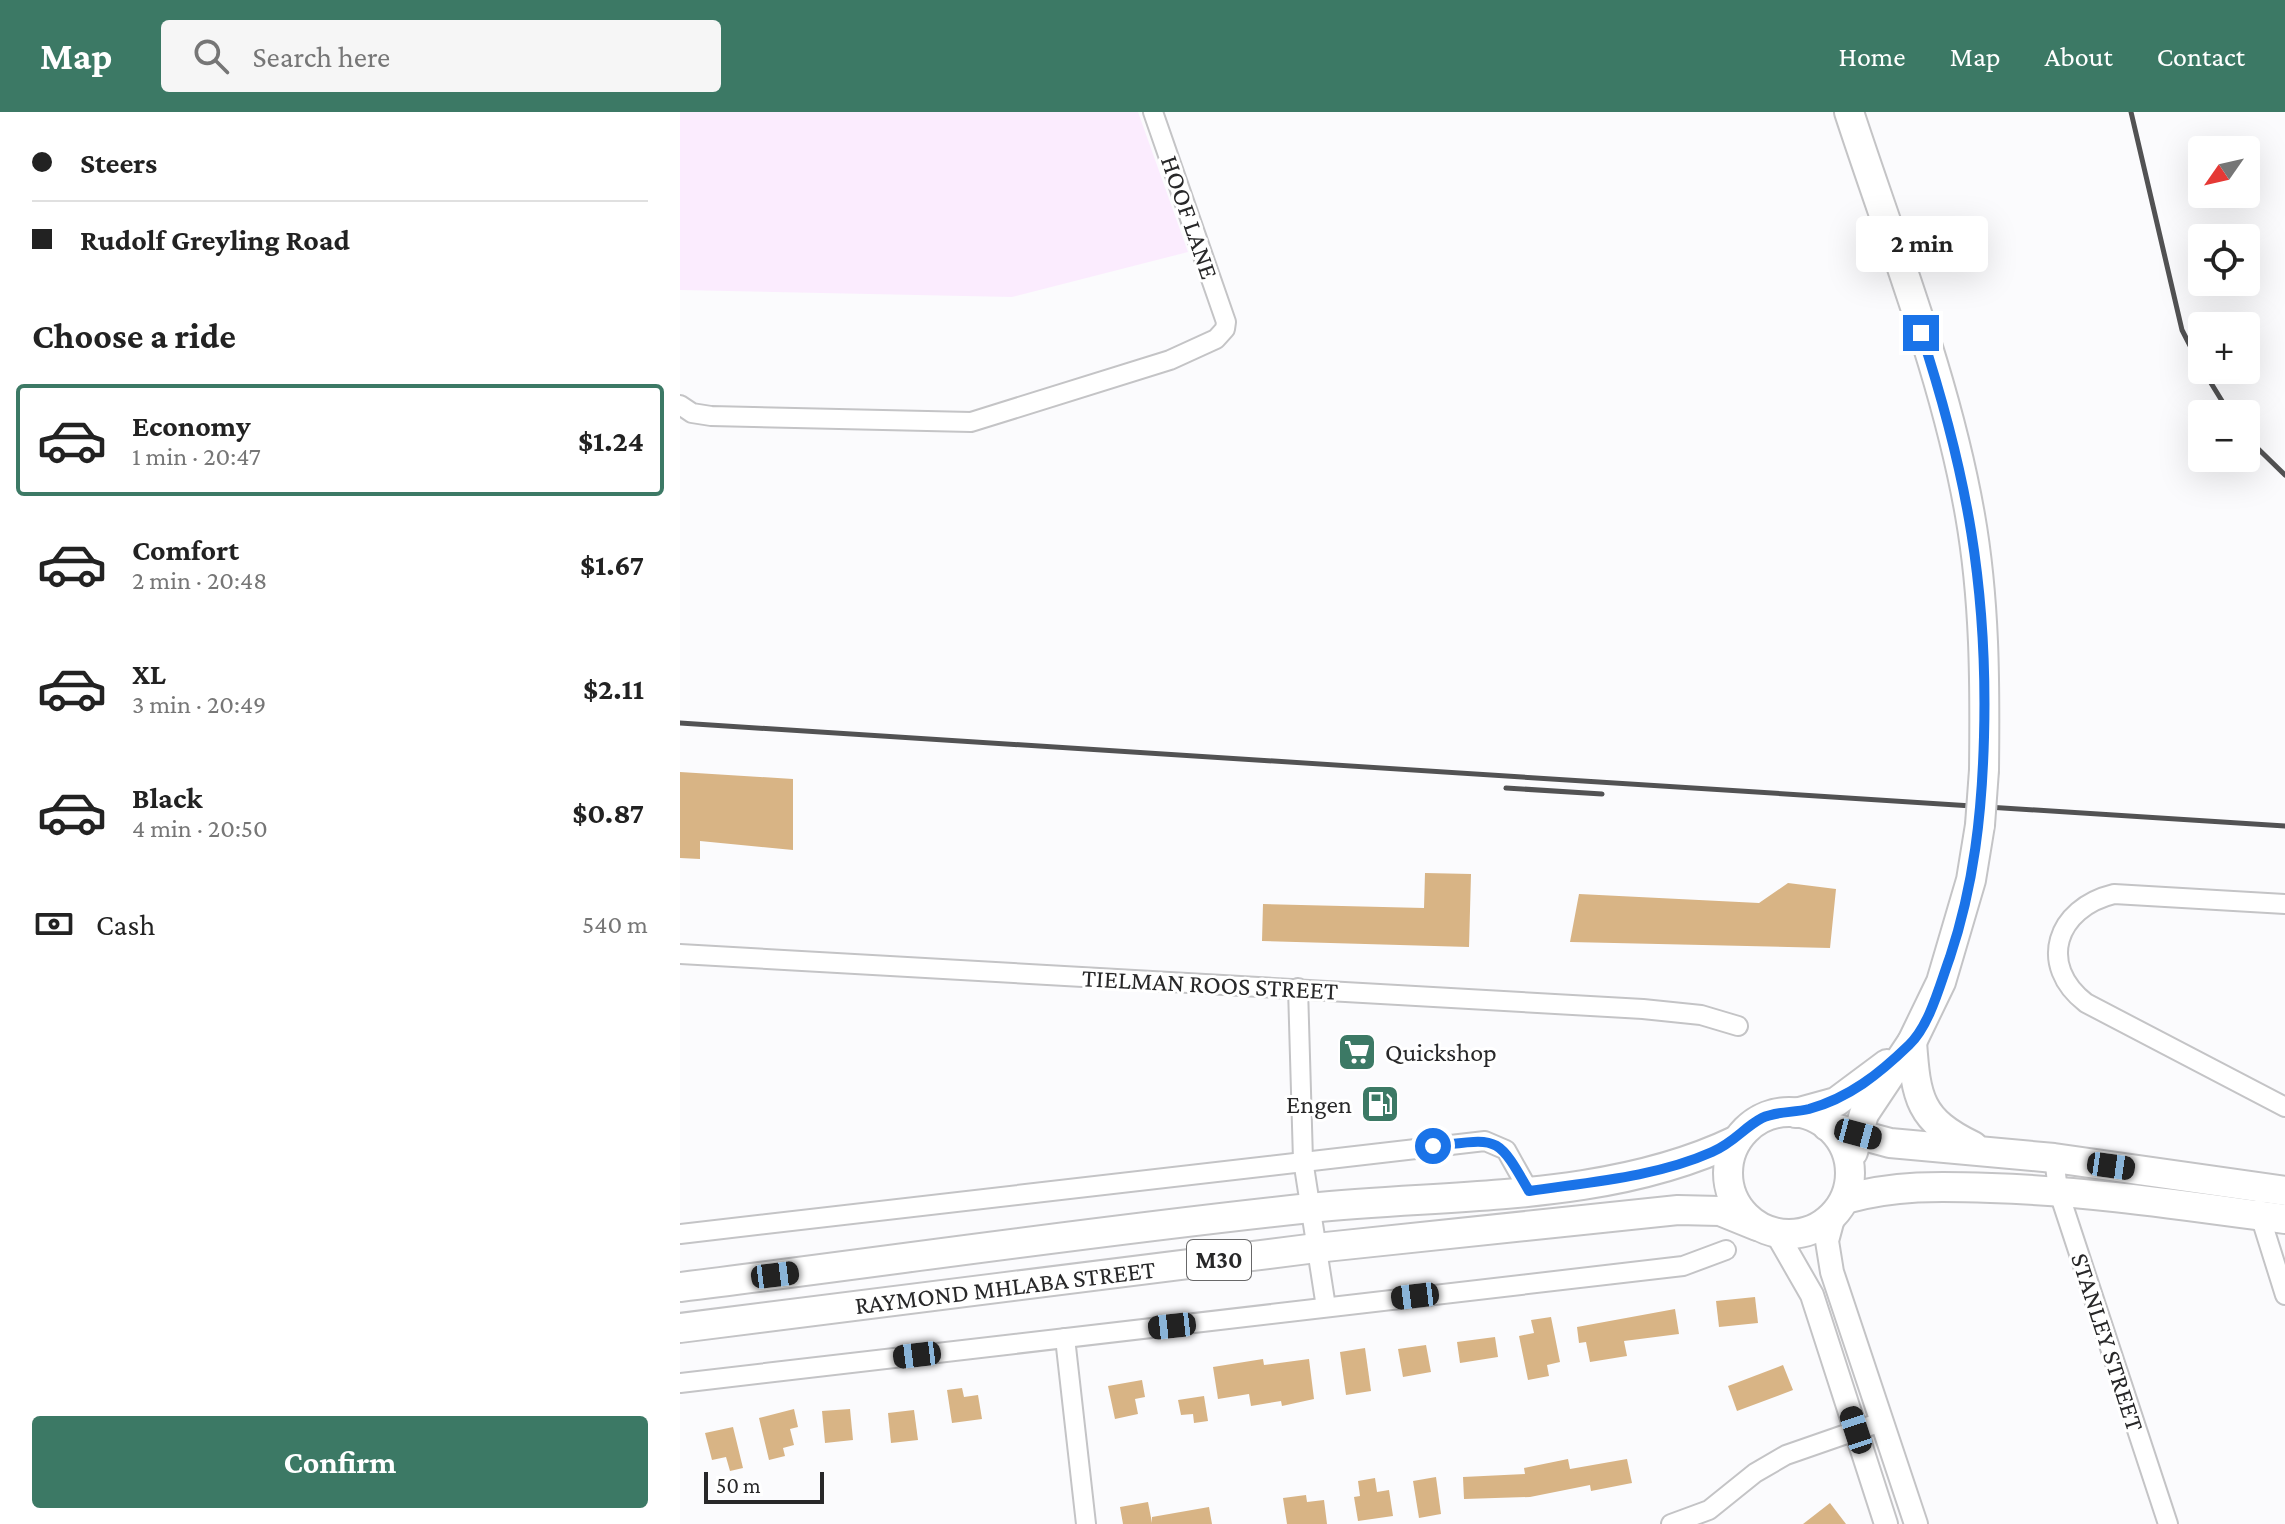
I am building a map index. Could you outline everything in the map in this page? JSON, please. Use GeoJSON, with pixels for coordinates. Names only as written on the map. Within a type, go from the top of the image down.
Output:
{"type":"FeatureCollection","features":[{"type":"Feature","properties":{"kind":"main road"},"geometry":{"type":"LineString","coordinates":[[1840,1207],[1864,1114],[1912,1042],[1941,982],[1957,934],[1980,825],[1984,770],[1984,622],[1970,514],[1956,448],[1939,390],[1849,112]]}},
{"type":"Feature","properties":{"kind":"main road"},"geometry":{"type":"LineString","coordinates":[[1912,1042],[1914,1079],[1927,1115],[1940,1128],[1990,1154]]}},
{"type":"Feature","properties":{"kind":"main road","name":"RAYMOND MHLABA STREET"},"geometry":{"type":"LineString","coordinates":[[680,1287],[1311,1208],[1529,1191],[1674,1166],[1737,1140],[1763,1118],[1836,1102],[1863,1085],[1912,1042]]}},
{"type":"Feature","properties":{"kind":"main road"},"geometry":{"type":"LineString","coordinates":[[1796,1113],[1827,1126],[1890,1143],[2054,1158],[2285,1191]]}},
{"type":"Feature","properties":{"kind":"main road"},"geometry":{"type":"LineString","coordinates":[[1827,1126],[1843,1146],[1849,1163]]}},
{"type":"Feature","properties":{"kind":"main road"},"geometry":{"type":"LineString","coordinates":[[1737,1140],[1728,1168],[1732,1197],[1742,1213],[1767,1230]]}},
{"type":"Feature","properties":{"kind":"main road","name":"RAYMOND MHLABA STREET"},"geometry":{"type":"LineString","coordinates":[[680,1328],[1316,1248],[1700,1209],[1720,1211],[1767,1230],[1798,1234],[1818,1228],[1840,1207],[1909,1185],[2058,1190],[2272,1217]]}},
{"type":"Feature","properties":{"kind":"street","name":"HOOF LANE"},"geometry":{"type":"LineString","coordinates":[[680,405],[692,413],[711,416],[971,422],[1170,360],[1216,339],[1225,329],[1226,322],[1153,112]]}},
{"type":"Feature","properties":{"kind":"street"},"geometry":{"type":"LineString","coordinates":[[2285,904],[2114,894],[2098,898],[2070,918],[2060,941],[2058,963],[2072,992],[2086,1003],[2285,1107]]}},
{"type":"Feature","properties":{"kind":"street","name":"TIELMAN ROOS STREET"},"geometry":{"type":"LineString","coordinates":[[680,954],[1643,1009],[1701,1015],[1738,1026]]}},
{"type":"Feature","properties":{"kind":"street"},"geometry":{"type":"LineString","coordinates":[[1298,988],[1303,1160],[1326,1307]]}},
{"type":"Feature","properties":{"kind":"street"},"geometry":{"type":"LineString","coordinates":[[680,1234],[1485,1141],[1506,1150],[1529,1191]]}},
{"type":"Feature","properties":{"kind":"street","name":"STANLEY STREET"},"geometry":{"type":"LineString","coordinates":[[2054,1158],[2058,1190],[2168,1524]]}},
{"type":"Feature","properties":{"kind":"street"},"geometry":{"type":"LineString","coordinates":[[2253,1187],[2272,1217],[2285,1295]]}},
{"type":"Feature","properties":{"kind":"street"},"geometry":{"type":"LineString","coordinates":[[1840,1207],[1827,1241],[1832,1272],[1916,1524]]}},
{"type":"Feature","properties":{"kind":"street"},"geometry":{"type":"LineString","coordinates":[[1767,1230],[1812,1295],[1886,1524]]}},
{"type":"Feature","properties":{"kind":"street"},"geometry":{"type":"LineString","coordinates":[[680,1383],[1683,1266],[1726,1250]]}},
{"type":"Feature","properties":{"kind":"street"},"geometry":{"type":"LineString","coordinates":[[1065,1338],[1086,1524]]}},
{"type":"Feature","properties":{"kind":"street"},"geometry":{"type":"LineString","coordinates":[[1671,1524],[1707,1517],[1755,1473],[1786,1455],[1881,1422]]}},
{"type":"Feature","properties":{"kind":"shaded area"},"geometry":{"type":"Polygon","coordinates":[[[680,112],[1138,112],[1188,252],[1012,297],[680,290],[680,112]]]}},
{"type":"Feature","properties":{"kind":"building"},"geometry":{"type":"Polygon","coordinates":[[[680,772],[793,779],[793,850],[700,841],[700,859],[680,858],[680,772]]]}},
{"type":"Feature","properties":{"kind":"building"},"geometry":{"type":"Polygon","coordinates":[[[1425,873],[1471,874],[1469,947],[1262,941],[1263,904],[1424,908],[1425,873]]]}},
{"type":"Feature","properties":{"kind":"building"},"geometry":{"type":"Polygon","coordinates":[[[1788,883],[1836,889],[1830,948],[1570,942],[1579,894],[1759,903],[1788,883]]]}},
{"type":"Feature","properties":{"kind":"building"},"geometry":{"type":"Polygon","coordinates":[[[1755,1297],[1758,1323],[1719,1327],[1716,1301],[1755,1297]]]}},
{"type":"Feature","properties":{"kind":"building"},"geometry":{"type":"Polygon","coordinates":[[[1675,1309],[1679,1334],[1624,1341],[1627,1356],[1590,1362],[1586,1342],[1579,1343],[1577,1327],[1675,1309]]]}},
{"type":"Feature","properties":{"kind":"building"},"geometry":{"type":"Polygon","coordinates":[[[1551,1317],[1560,1362],[1547,1365],[1549,1376],[1528,1380],[1519,1336],[1534,1333],[1531,1320],[1551,1317]]]}},
{"type":"Feature","properties":{"kind":"building"},"geometry":{"type":"Polygon","coordinates":[[[1495,1337],[1498,1357],[1460,1363],[1457,1342],[1495,1337]]]}},
{"type":"Feature","properties":{"kind":"building"},"geometry":{"type":"Polygon","coordinates":[[[1426,1345],[1431,1372],[1403,1377],[1398,1349],[1426,1345]]]}},
{"type":"Feature","properties":{"kind":"building"},"geometry":{"type":"Polygon","coordinates":[[[1365,1348],[1371,1391],[1346,1395],[1340,1352],[1365,1348]]]}},
{"type":"Feature","properties":{"kind":"building"},"geometry":{"type":"Polygon","coordinates":[[[1263,1359],[1264,1365],[1309,1359],[1314,1399],[1282,1406],[1281,1401],[1251,1406],[1249,1394],[1218,1399],[1213,1367],[1263,1359]]]}},
{"type":"Feature","properties":{"kind":"building"},"geometry":{"type":"Polygon","coordinates":[[[1783,1365],[1793,1390],[1737,1411],[1728,1386],[1783,1365]]]}},
{"type":"Feature","properties":{"kind":"building"},"geometry":{"type":"Polygon","coordinates":[[[1142,1380],[1145,1397],[1135,1399],[1138,1414],[1115,1419],[1108,1386],[1142,1380]]]}},
{"type":"Feature","properties":{"kind":"building"},"geometry":{"type":"Polygon","coordinates":[[[962,1388],[964,1397],[978,1395],[982,1419],[952,1423],[947,1390],[962,1388]]]}},
{"type":"Feature","properties":{"kind":"building"},"geometry":{"type":"Polygon","coordinates":[[[1204,1396],[1208,1421],[1194,1423],[1193,1414],[1181,1415],[1178,1400],[1204,1396]]]}},
{"type":"Feature","properties":{"kind":"building"},"geometry":{"type":"Polygon","coordinates":[[[794,1409],[798,1427],[790,1429],[794,1445],[783,1448],[785,1456],[769,1460],[759,1418],[794,1409]]]}},
{"type":"Feature","properties":{"kind":"building"},"geometry":{"type":"Polygon","coordinates":[[[850,1409],[853,1440],[825,1443],[822,1411],[850,1409]]]}},
{"type":"Feature","properties":{"kind":"building"},"geometry":{"type":"Polygon","coordinates":[[[914,1410],[918,1440],[891,1443],[888,1413],[914,1410]]]}},
{"type":"Feature","properties":{"kind":"building"},"geometry":{"type":"Polygon","coordinates":[[[733,1427],[743,1468],[730,1471],[726,1457],[712,1460],[705,1433],[733,1427]]]}},
{"type":"Feature","properties":{"kind":"building"},"geometry":{"type":"Polygon","coordinates":[[[1568,1459],[1570,1469],[1627,1459],[1632,1483],[1591,1491],[1590,1485],[1530,1497],[1464,1499],[1463,1477],[1525,1474],[1524,1468],[1568,1459]]]}},
{"type":"Feature","properties":{"kind":"building"},"geometry":{"type":"Polygon","coordinates":[[[1436,1477],[1441,1514],[1419,1518],[1413,1481],[1436,1477]]]}},
{"type":"Feature","properties":{"kind":"building"},"geometry":{"type":"Polygon","coordinates":[[[1375,1478],[1377,1492],[1389,1490],[1393,1516],[1358,1521],[1354,1497],[1360,1496],[1358,1481],[1375,1478]]]}},
{"type":"Feature","properties":{"kind":"building"},"geometry":{"type":"Polygon","coordinates":[[[1306,1495],[1307,1502],[1324,1500],[1327,1524],[1287,1524],[1283,1498],[1306,1495]]]}},
{"type":"Feature","properties":{"kind":"building"},"geometry":{"type":"Polygon","coordinates":[[[1148,1502],[1152,1523],[1152,1517],[1209,1507],[1212,1524],[1123,1524],[1120,1507],[1148,1502]]]}},
{"type":"Feature","properties":{"kind":"building"},"geometry":{"type":"Polygon","coordinates":[[[1830,1503],[1846,1524],[1803,1524],[1830,1503]]]}},
{"type":"Feature","properties":{"kind":"railway"},"geometry":{"type":"LineString","coordinates":[[2131,112],[2182,330],[2188,342]]}},
{"type":"Feature","properties":{"kind":"railway"},"geometry":{"type":"LineString","coordinates":[[2212,384],[2221,400]]}},
{"type":"Feature","properties":{"kind":"railway"},"geometry":{"type":"LineString","coordinates":[[2260,451],[2285,475]]}},
{"type":"Feature","properties":{"kind":"railway"},"geometry":{"type":"LineString","coordinates":[[680,723],[2285,826]]}},
{"type":"Feature","properties":{"kind":"railway"},"geometry":{"type":"LineString","coordinates":[[1506,788],[1602,794]]}},
{"type":"Feature","properties":{"kind":"place","name":"Quickshop"},"geometry":{"type":"Point","coordinates":[1357,1052]}},
{"type":"Feature","properties":{"kind":"place","name":"Engen"},"geometry":{"type":"Point","coordinates":[1380,1104]}},
{"type":"Feature","properties":{"kind":"route"},"geometry":{"type":"LineString","coordinates":[[1433,1146],[1485,1141],[1497,1143],[1506,1150],[1529,1191],[1629,1176],[1674,1166],[1709,1153],[1737,1140],[1748,1127],[1763,1118],[1836,1102],[1863,1085],[1912,1042],[1941,982],[1971,880],[1980,825],[1985,693],[1984,622],[1970,514],[1956,448],[1921,333]]}}]}
